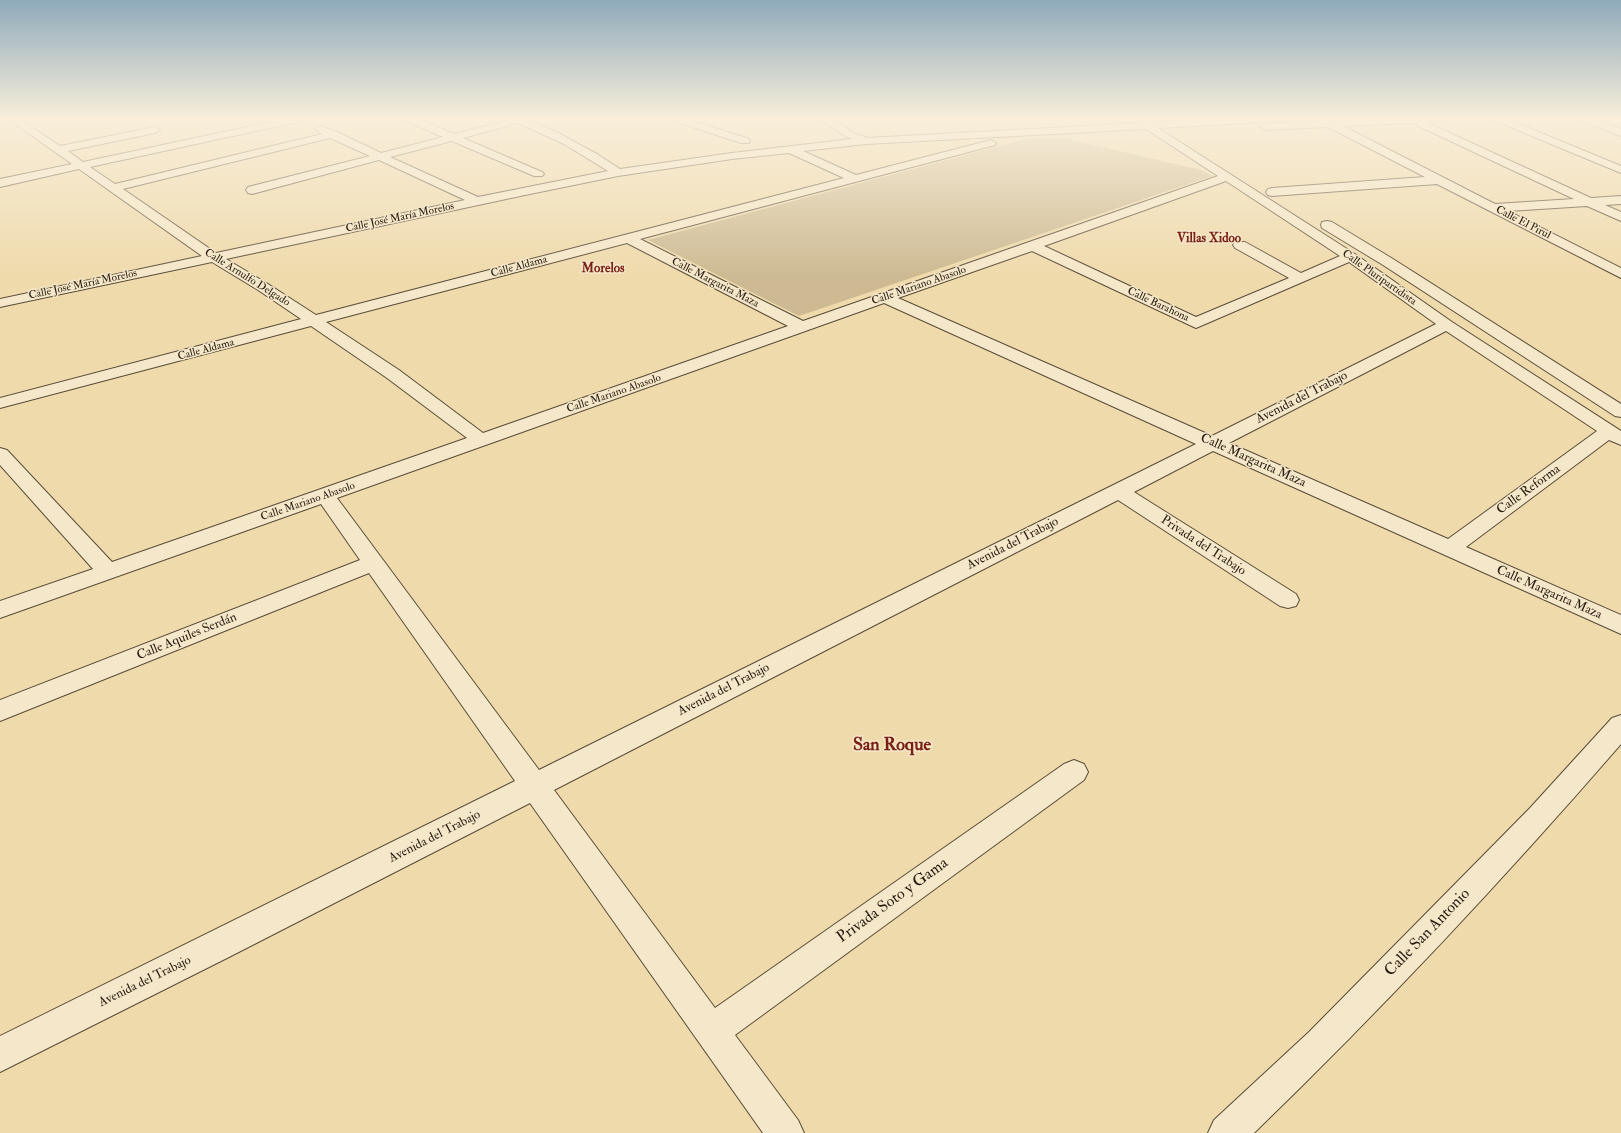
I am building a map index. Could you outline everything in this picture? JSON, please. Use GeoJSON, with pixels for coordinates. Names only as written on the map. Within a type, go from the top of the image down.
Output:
{"type":"FeatureCollection","features":[{"type":"Feature","properties":{"kind":"street"},"geometry":{"type":"LineString","coordinates":[[0,183],[58,171]]}},
{"type":"Feature","properties":{"kind":"street","name":"Calle Arnulfo Delgado"},"geometry":{"type":"LineString","coordinates":[[89,171],[393,374],[481,440]]}},
{"type":"Feature","properties":{"kind":"street"},"geometry":{"type":"LineString","coordinates":[[114,188],[184,171]]}},
{"type":"Feature","properties":{"kind":"street"},"geometry":{"type":"LineString","coordinates":[[252,190],[328,171]]}},
{"type":"Feature","properties":{"kind":"street"},"geometry":{"type":"LineString","coordinates":[[413,171],[466,196]]}},
{"type":"Feature","properties":{"kind":"street"},"geometry":{"type":"LineString","coordinates":[[531,171],[538,174]]}},
{"type":"Feature","properties":{"kind":"street"},"geometry":{"type":"LineString","coordinates":[[515,178],[552,171]]}},
{"type":"Feature","properties":{"kind":"street","name":"Calle José María Morelos"},"geometry":{"type":"LineString","coordinates":[[206,249],[588,171]]}},
{"type":"Feature","properties":{"kind":"street"},"geometry":{"type":"LineString","coordinates":[[837,171],[855,179]]}},
{"type":"Feature","properties":{"kind":"street","name":"Calle Aldama"},"geometry":{"type":"LineString","coordinates":[[0,403],[885,171]]}},
{"type":"Feature","properties":{"kind":"street","name":"Calle Pluripartidista"},"geometry":{"type":"LineString","coordinates":[[1219,171],[1350,257],[1447,325],[1615,435]]}},
{"type":"Feature","properties":{"kind":"street"},"geometry":{"type":"LineString","coordinates":[[1238,171],[1300,208]]}},
{"type":"Feature","properties":{"kind":"street","name":"Calle El Pirul"},"geometry":{"type":"LineString","coordinates":[[1420,171],[1621,274]]}},
{"type":"Feature","properties":{"kind":"street"},"geometry":{"type":"LineString","coordinates":[[1522,171],[1621,217]]}},
{"type":"Feature","properties":{"kind":"street","name":"Calle Mariano Abasolo"},"geometry":{"type":"LineString","coordinates":[[0,610],[1227,177]]}},
{"type":"Feature","properties":{"kind":"street"},"geometry":{"type":"LineString","coordinates":[[1272,192],[1438,180]]}},
{"type":"Feature","properties":{"kind":"street"},"geometry":{"type":"LineString","coordinates":[[433,196],[466,196],[478,186]]}},
{"type":"Feature","properties":{"kind":"street","name":"Calle José María Morelos"},"geometry":{"type":"LineString","coordinates":[[0,294],[46,285],[287,230],[466,196]]}},
{"type":"Feature","properties":{"kind":"street"},"geometry":{"type":"LineString","coordinates":[[1494,208],[1621,200]]}},
{"type":"Feature","properties":{"kind":"street","name":"Calle Pluripartidista"},"geometry":{"type":"LineString","coordinates":[[1313,216],[1388,262],[1621,412]]}},
{"type":"Feature","properties":{"kind":"street","name":"Calle Margarita Maza"},"geometry":{"type":"LineString","coordinates":[[628,238],[802,327]]}},
{"type":"Feature","properties":{"kind":"street"},"geometry":{"type":"LineString","coordinates":[[1240,245],[1300,278]]}},
{"type":"Feature","properties":{"kind":"street","name":"Calle Barahona"},"geometry":{"type":"LineString","coordinates":[[1033,246],[1196,323],[1350,257]]}},
{"type":"Feature","properties":{"kind":"street"},"geometry":{"type":"LineString","coordinates":[[182,249],[206,249]]}},
{"type":"Feature","properties":{"kind":"street","name":"Calle José María Morelos"},"geometry":{"type":"LineString","coordinates":[[0,303],[46,285]]}},
{"type":"Feature","properties":{"kind":"street","name":"Calle Margarita Maza"},"geometry":{"type":"LineString","coordinates":[[885,298],[1621,625]]}},
{"type":"Feature","properties":{"kind":"street","name":"Avenida del Trabajo"},"geometry":{"type":"LineString","coordinates":[[0,1054],[216,947],[1447,325]]}},
{"type":"Feature","properties":{"kind":"street"},"geometry":{"type":"LineString","coordinates":[[1515,369],[1548,365]]}},
{"type":"Feature","properties":{"kind":"street","name":"Calle Reforma"},"geometry":{"type":"LineString","coordinates":[[1449,549],[1615,435]]}},
{"type":"Feature","properties":{"kind":"street"},"geometry":{"type":"LineString","coordinates":[[0,454],[109,572]]}},
{"type":"Feature","properties":{"kind":"street","name":"Privada del Trabajo"},"geometry":{"type":"LineString","coordinates":[[1118,491],[1288,600]]}},
{"type":"Feature","properties":{"kind":"street"},"geometry":{"type":"LineString","coordinates":[[325,496],[785,1133]]}},
{"type":"Feature","properties":{"kind":"street","name":"Calle Aquiles Serdán"},"geometry":{"type":"LineString","coordinates":[[0,711],[373,563]]}},
{"type":"Feature","properties":{"kind":"street","name":"Calle San Antonio"},"geometry":{"type":"LineString","coordinates":[[1227,1133],[1332,1033],[1540,817],[1621,726]]}},
{"type":"Feature","properties":{"kind":"street","name":"Privada Soto y Gama"},"geometry":{"type":"LineString","coordinates":[[711,1031],[1074,772]]}},
{"type":"Feature","properties":{"kind":"shaded area"},"geometry":{"type":"Polygon","coordinates":[[[906,171],[1203,171],[1212,176],[799,316],[648,240],[906,171]]]}},
{"type":"Feature","properties":{"kind":"district","name":"Villas Xidoo"},"geometry":{"type":"Point","coordinates":[1209,239]}},
{"type":"Feature","properties":{"kind":"district","name":"Morelos"},"geometry":{"type":"Point","coordinates":[603,269]}},
{"type":"Feature","properties":{"kind":"district","name":"San Roque"},"geometry":{"type":"Point","coordinates":[892,746]}}]}
